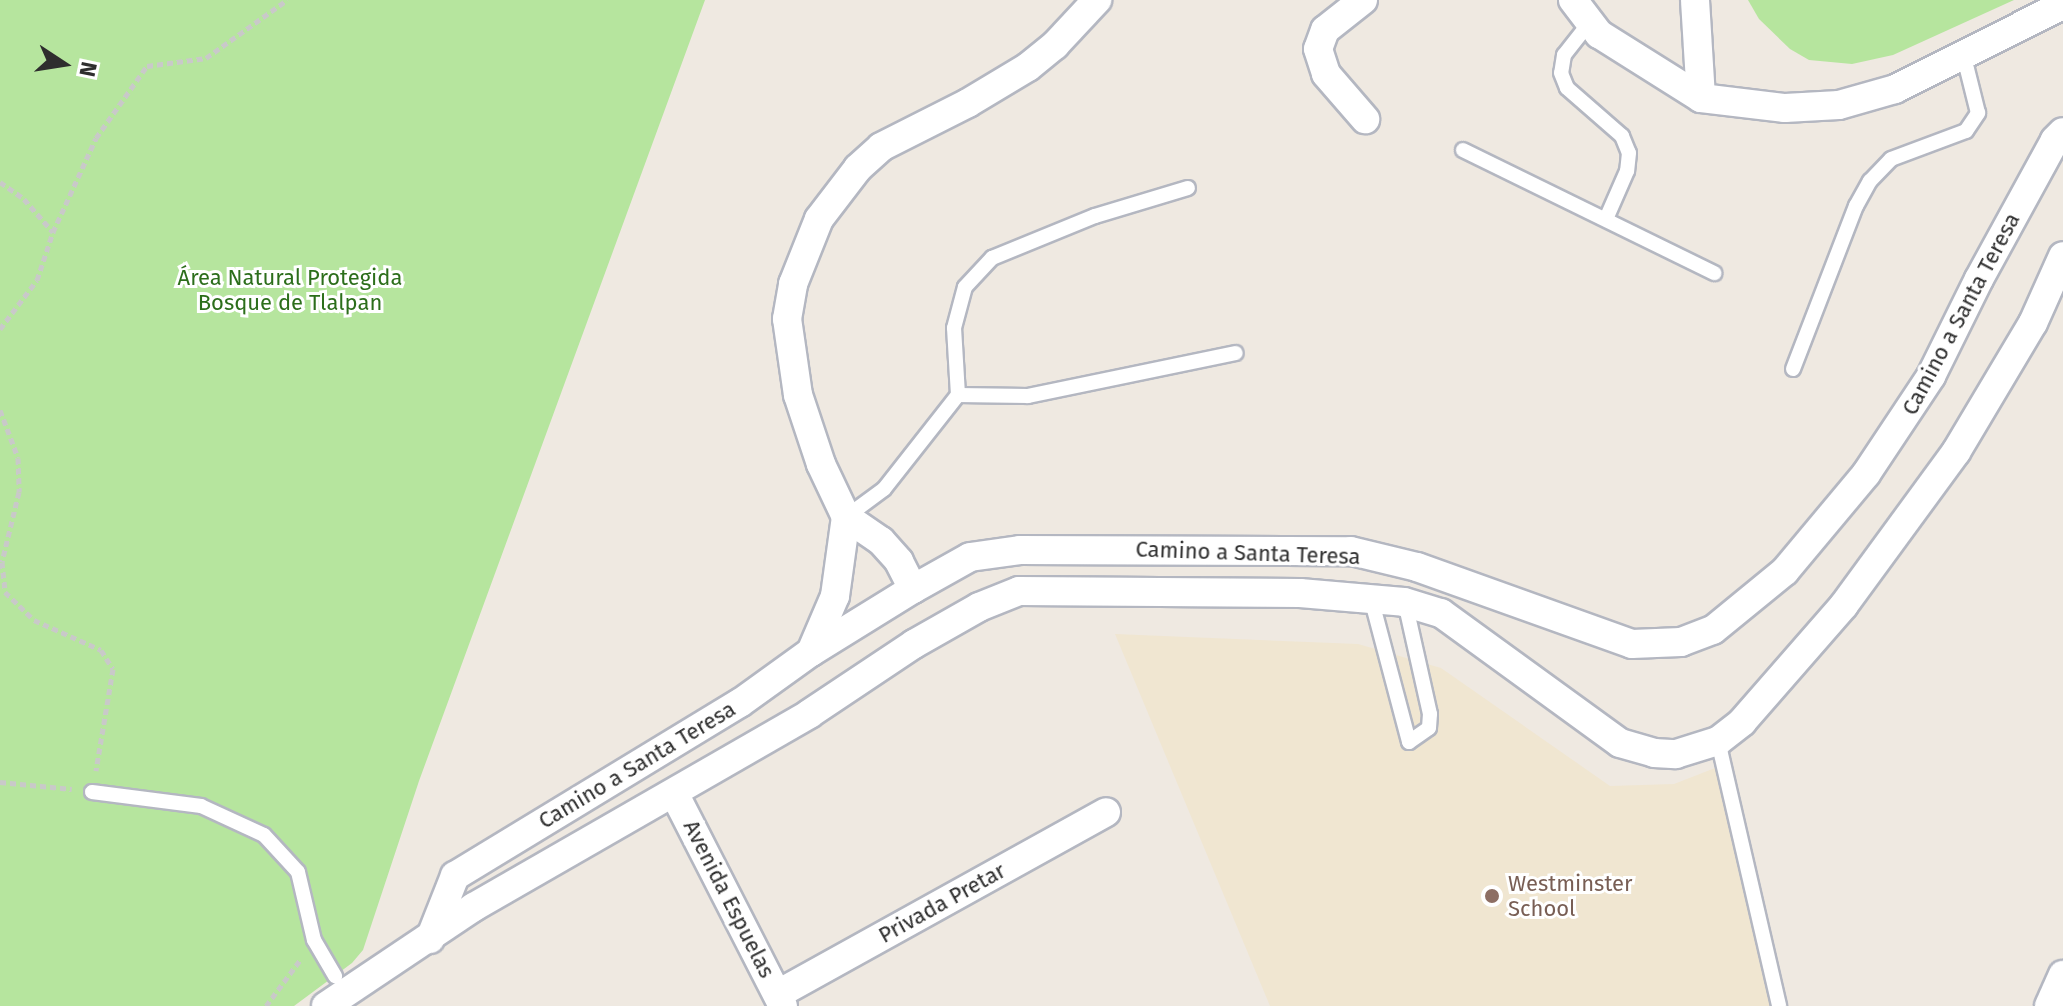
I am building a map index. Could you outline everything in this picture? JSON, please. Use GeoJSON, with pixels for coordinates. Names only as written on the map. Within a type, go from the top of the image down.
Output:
{"type":"FeatureCollection","features":[{"type":"Feature","properties":{"kind":"street"},"geometry":{"type":"LineString","coordinates":[[913,589],[899,561],[881,541],[846,517],[821,464],[798,395],[787,319],[804,251],[819,219],[851,176],[881,147],[968,103],[1028,67],[1055,45],[1097,0]]}},
{"type":"Feature","properties":{"kind":"street"},"geometry":{"type":"LineString","coordinates":[[1363,0],[1325,30],[1318,49],[1326,74],[1365,119]]}},
{"type":"Feature","properties":{"kind":"street"},"geometry":{"type":"LineString","coordinates":[[1695,0],[1701,98]]}},
{"type":"Feature","properties":{"kind":"street"},"geometry":{"type":"LineString","coordinates":[[1584,7],[1599,34],[1701,98],[1785,108],[1839,105],[1895,89],[2063,5]]}},
{"type":"Feature","properties":{"kind":"street","name":"Camino a Santa Teresa"},"geometry":{"type":"LineString","coordinates":[[429,939],[455,876],[740,703],[811,652],[970,557],[1020,550],[1351,551],[1446,577],[1632,644],[1657,645],[1698,637],[1727,621],[1785,571],[1866,474],[1931,376],[1979,279],[2055,140],[2063,132]]}},
{"type":"Feature","properties":{"kind":"street","name":"Camino a Santa Teresa"},"geometry":{"type":"LineString","coordinates":[[326,1006],[474,907],[809,714],[960,616],[1019,591],[1039,588],[1371,597],[1404,602],[1441,613],[1620,743],[1654,753],[1676,754],[1718,741],[1742,722],[1844,605],[1956,452],[2033,323],[2063,256]]}},
{"type":"Feature","properties":{"kind":"street"},"geometry":{"type":"LineString","coordinates":[[811,652],[835,596],[846,517]]}},
{"type":"Feature","properties":{"kind":"street","name":"Avenida Espuelas"},"geometry":{"type":"LineString","coordinates":[[674,793],[781,1000]]}},
{"type":"Feature","properties":{"kind":"street","name":"Privada Pretar"},"geometry":{"type":"LineString","coordinates":[[781,1000],[1106,812]]}},
{"type":"Feature","properties":{"kind":"street"},"geometry":{"type":"LineString","coordinates":[[2049,1006],[2063,975]]}},
{"type":"Feature","properties":{"kind":"lane"},"geometry":{"type":"LineString","coordinates":[[1584,7],[1564,55],[1561,73],[1567,88],[1622,136],[1629,153],[1627,171],[1606,219]]}},
{"type":"Feature","properties":{"kind":"lane"},"geometry":{"type":"LineString","coordinates":[[1793,369],[1856,206],[1870,181],[1891,159],[1966,131],[1978,113],[1964,57]]}},
{"type":"Feature","properties":{"kind":"lane"},"geometry":{"type":"LineString","coordinates":[[1463,150],[1714,273]]}},
{"type":"Feature","properties":{"kind":"lane"},"geometry":{"type":"LineString","coordinates":[[846,517],[884,489],[958,395],[954,328],[965,287],[992,258],[1095,216],[1188,188]]}},
{"type":"Feature","properties":{"kind":"lane"},"geometry":{"type":"LineString","coordinates":[[958,395],[1028,396],[1236,353]]}},
{"type":"Feature","properties":{"kind":"lane"},"geometry":{"type":"LineString","coordinates":[[1371,597],[1409,742],[1429,728],[1430,714],[1404,602]]}},
{"type":"Feature","properties":{"kind":"lane"},"geometry":{"type":"LineString","coordinates":[[1718,741],[1779,1006]]}},
{"type":"Feature","properties":{"kind":"lane"},"geometry":{"type":"LineString","coordinates":[[92,792],[201,806],[264,835],[298,872],[314,940],[335,976]]}},
{"type":"Feature","properties":{"kind":"path"},"geometry":{"type":"LineString","coordinates":[[0,329],[37,280],[53,232],[96,138],[147,66],[206,58],[287,0]]}},
{"type":"Feature","properties":{"kind":"path"},"geometry":{"type":"LineString","coordinates":[[0,182],[24,199],[53,232]]}},
{"type":"Feature","properties":{"kind":"path"},"geometry":{"type":"LineString","coordinates":[[0,410],[18,458],[19,492],[2,562],[5,592],[34,620],[101,650],[113,669],[92,792],[0,782]]}},
{"type":"Feature","properties":{"kind":"path"},"geometry":{"type":"LineString","coordinates":[[266,1006],[314,940]]}},
{"type":"Feature","properties":{"kind":"shaded area","name":"Westminster School"},"geometry":{"type":"Polygon","coordinates":[[[1115,634],[1358,644],[1441,668],[1610,786],[1674,784],[1728,763],[1785,1006],[1270,1006],[1115,634]]]}},
{"type":"Feature","properties":{"kind":"green space","name":"Área Natural Protegida Bosque de Tlalpan"},"geometry":{"type":"Polygon","coordinates":[[[0,0],[705,0],[419,781],[363,950],[352,963],[294,1006],[0,1006],[0,0]]]}},
{"type":"Feature","properties":{"kind":"green space"},"geometry":{"type":"Polygon","coordinates":[[[1748,0],[2014,0],[1893,55],[1852,64],[1809,60],[1790,49],[1759,19],[1748,0]]]}},
{"type":"Feature","properties":{"kind":"place","name":"Westminster School"},"geometry":{"type":"Point","coordinates":[1492,896]}}]}
